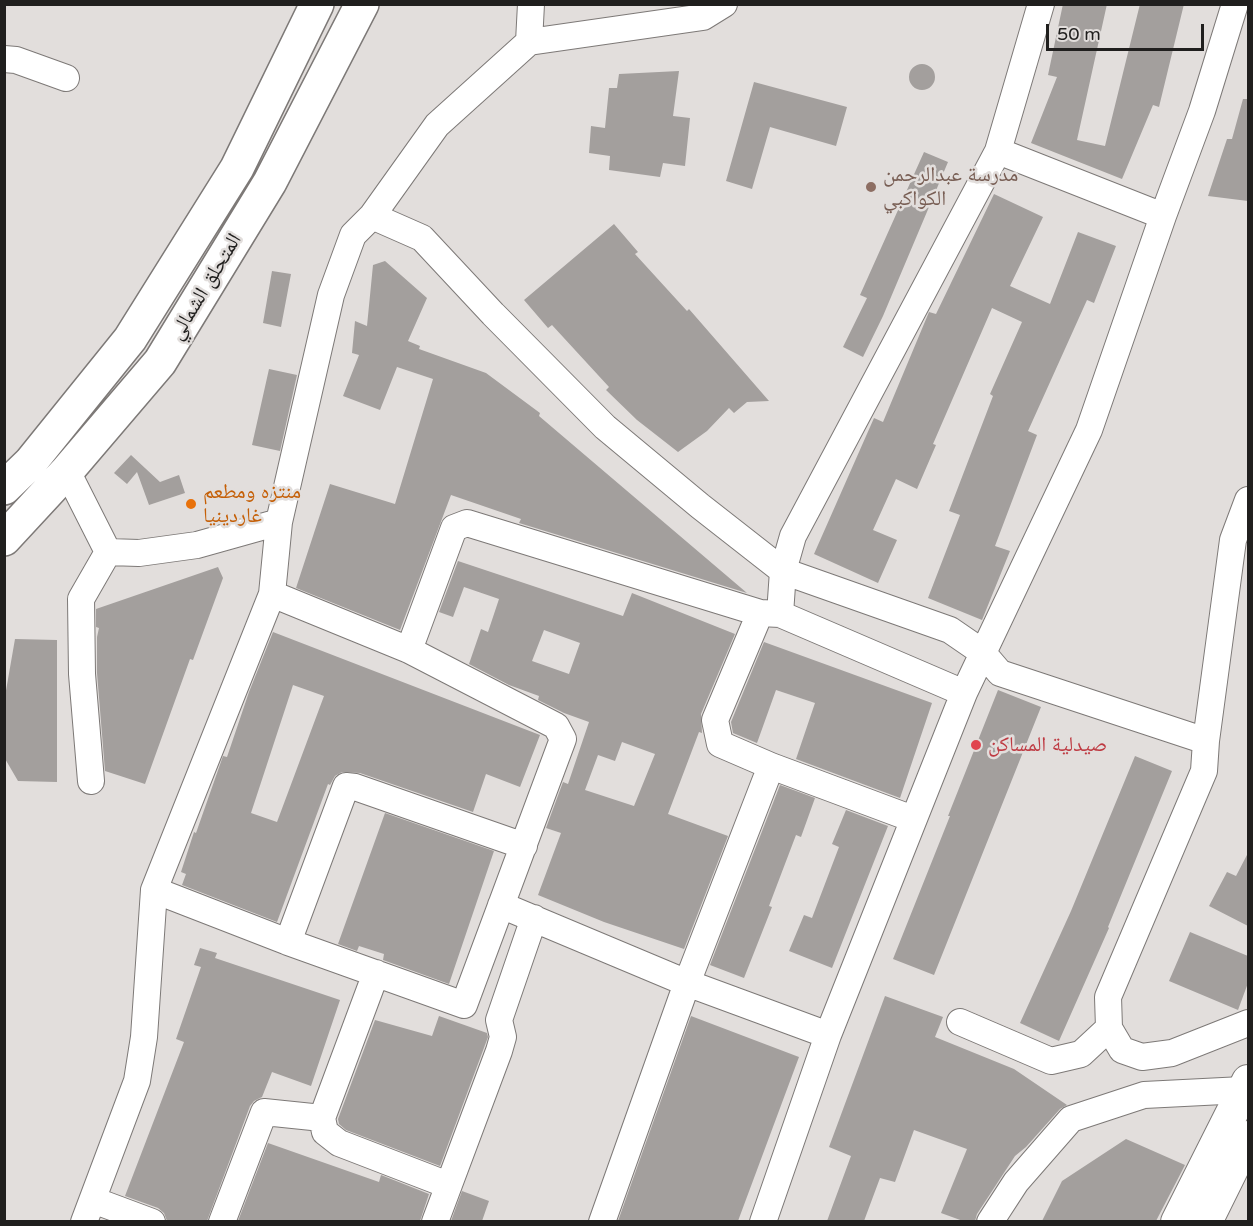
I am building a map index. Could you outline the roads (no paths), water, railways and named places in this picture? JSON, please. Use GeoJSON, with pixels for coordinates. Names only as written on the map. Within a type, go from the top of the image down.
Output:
{"type":"FeatureCollection","features":[{"type":"Feature","properties":{"kind":"highway","name":"المتحلق الشمالي"},"geometry":{"type":"LineString","coordinates":[[4,488],[30,464],[130,339],[237,168],[317,4]]}},
{"type":"Feature","properties":{"kind":"highway","name":"المتحلق الشمالي"},"geometry":{"type":"LineString","coordinates":[[4,539],[67,471],[160,362],[270,182],[362,4]]}},
{"type":"Feature","properties":{"kind":"main road"},"geometry":{"type":"LineString","coordinates":[[1177,1221],[1246,1085]]}},
{"type":"Feature","properties":{"kind":"main road"},"geometry":{"type":"LineString","coordinates":[[1206,1221],[1248,1137]]}},
{"type":"Feature","properties":{"kind":"street"},"geometry":{"type":"LineString","coordinates":[[529,42],[531,4]]}},
{"type":"Feature","properties":{"kind":"street"},"geometry":{"type":"LineString","coordinates":[[152,1221],[89,1210],[137,1081],[144,1037],[154,890],[273,594],[279,522],[331,295],[353,235],[372,216],[436,125],[529,42],[703,17],[724,4]]}},
{"type":"Feature","properties":{"kind":"street"},"geometry":{"type":"LineString","coordinates":[[913,819],[771,766],[720,744],[715,720],[770,613],[793,536],[998,151],[1041,4]]}},
{"type":"Feature","properties":{"kind":"street"},"geometry":{"type":"LineString","coordinates":[[763,1221],[828,1035],[964,693],[1089,430],[1202,111],[1235,4]]}},
{"type":"Feature","properties":{"kind":"street"},"geometry":{"type":"LineString","coordinates":[[4,59],[16,60],[66,78]]}},
{"type":"Feature","properties":{"kind":"street"},"geometry":{"type":"LineString","coordinates":[[998,151],[1163,216]]}},
{"type":"Feature","properties":{"kind":"street"},"geometry":{"type":"LineString","coordinates":[[372,216],[422,238],[605,428],[783,571],[950,630],[982,652],[1000,673],[1206,741]]}},
{"type":"Feature","properties":{"kind":"street"},"geometry":{"type":"LineString","coordinates":[[67,471],[108,552]]}},
{"type":"Feature","properties":{"kind":"street"},"geometry":{"type":"LineString","coordinates":[[1248,500],[1233,540],[1204,771],[1108,996],[1109,1028],[1122,1050],[1142,1057],[1172,1053],[1248,1023]]}},
{"type":"Feature","properties":{"kind":"street"},"geometry":{"type":"LineString","coordinates":[[108,552],[139,553],[197,545],[279,522]]}},
{"type":"Feature","properties":{"kind":"street"},"geometry":{"type":"LineString","coordinates":[[409,650],[454,528],[467,523],[770,613],[964,693]]}},
{"type":"Feature","properties":{"kind":"street"},"geometry":{"type":"LineString","coordinates":[[91,781],[82,674],[81,599],[108,552]]}},
{"type":"Feature","properties":{"kind":"street"},"geometry":{"type":"LineString","coordinates":[[273,594],[409,650],[556,726],[563,739],[464,1005]]}},
{"type":"Feature","properties":{"kind":"street"},"geometry":{"type":"LineString","coordinates":[[602,1221],[687,983],[771,766]]}},
{"type":"Feature","properties":{"kind":"street"},"geometry":{"type":"LineString","coordinates":[[288,942],[346,786],[356,787],[524,846]]}},
{"type":"Feature","properties":{"kind":"street"},"geometry":{"type":"LineString","coordinates":[[154,890],[288,942],[464,1005],[498,1020]]}},
{"type":"Feature","properties":{"kind":"street"},"geometry":{"type":"LineString","coordinates":[[501,905],[687,983],[828,1035]]}},
{"type":"Feature","properties":{"kind":"street"},"geometry":{"type":"LineString","coordinates":[[435,1221],[499,1051],[503,1037],[498,1020],[534,918]]}},
{"type":"Feature","properties":{"kind":"street"},"geometry":{"type":"LineString","coordinates":[[376,973],[322,1118],[325,1132],[339,1143],[448,1185]]}},
{"type":"Feature","properties":{"kind":"street"},"geometry":{"type":"LineString","coordinates":[[960,1022],[1051,1061],[1081,1054],[1109,1028]]}},
{"type":"Feature","properties":{"kind":"street"},"geometry":{"type":"LineString","coordinates":[[990,1221],[1016,1182],[1071,1119],[1144,1095],[1246,1085]]}},
{"type":"Feature","properties":{"kind":"street"},"geometry":{"type":"LineString","coordinates":[[222,1221],[264,1112],[322,1118]]}},
{"type":"Feature","properties":{"kind":"place","name":"مدرسة عبدالرحمن الكواكبي"},"geometry":{"type":"Point","coordinates":[871,187]}},
{"type":"Feature","properties":{"kind":"place","name":"منتزه ومطعم غاردينيا"},"geometry":{"type":"Point","coordinates":[191,504]}},
{"type":"Feature","properties":{"kind":"place","name":"صيدلية المساكن"},"geometry":{"type":"Point","coordinates":[976,745]}}]}
